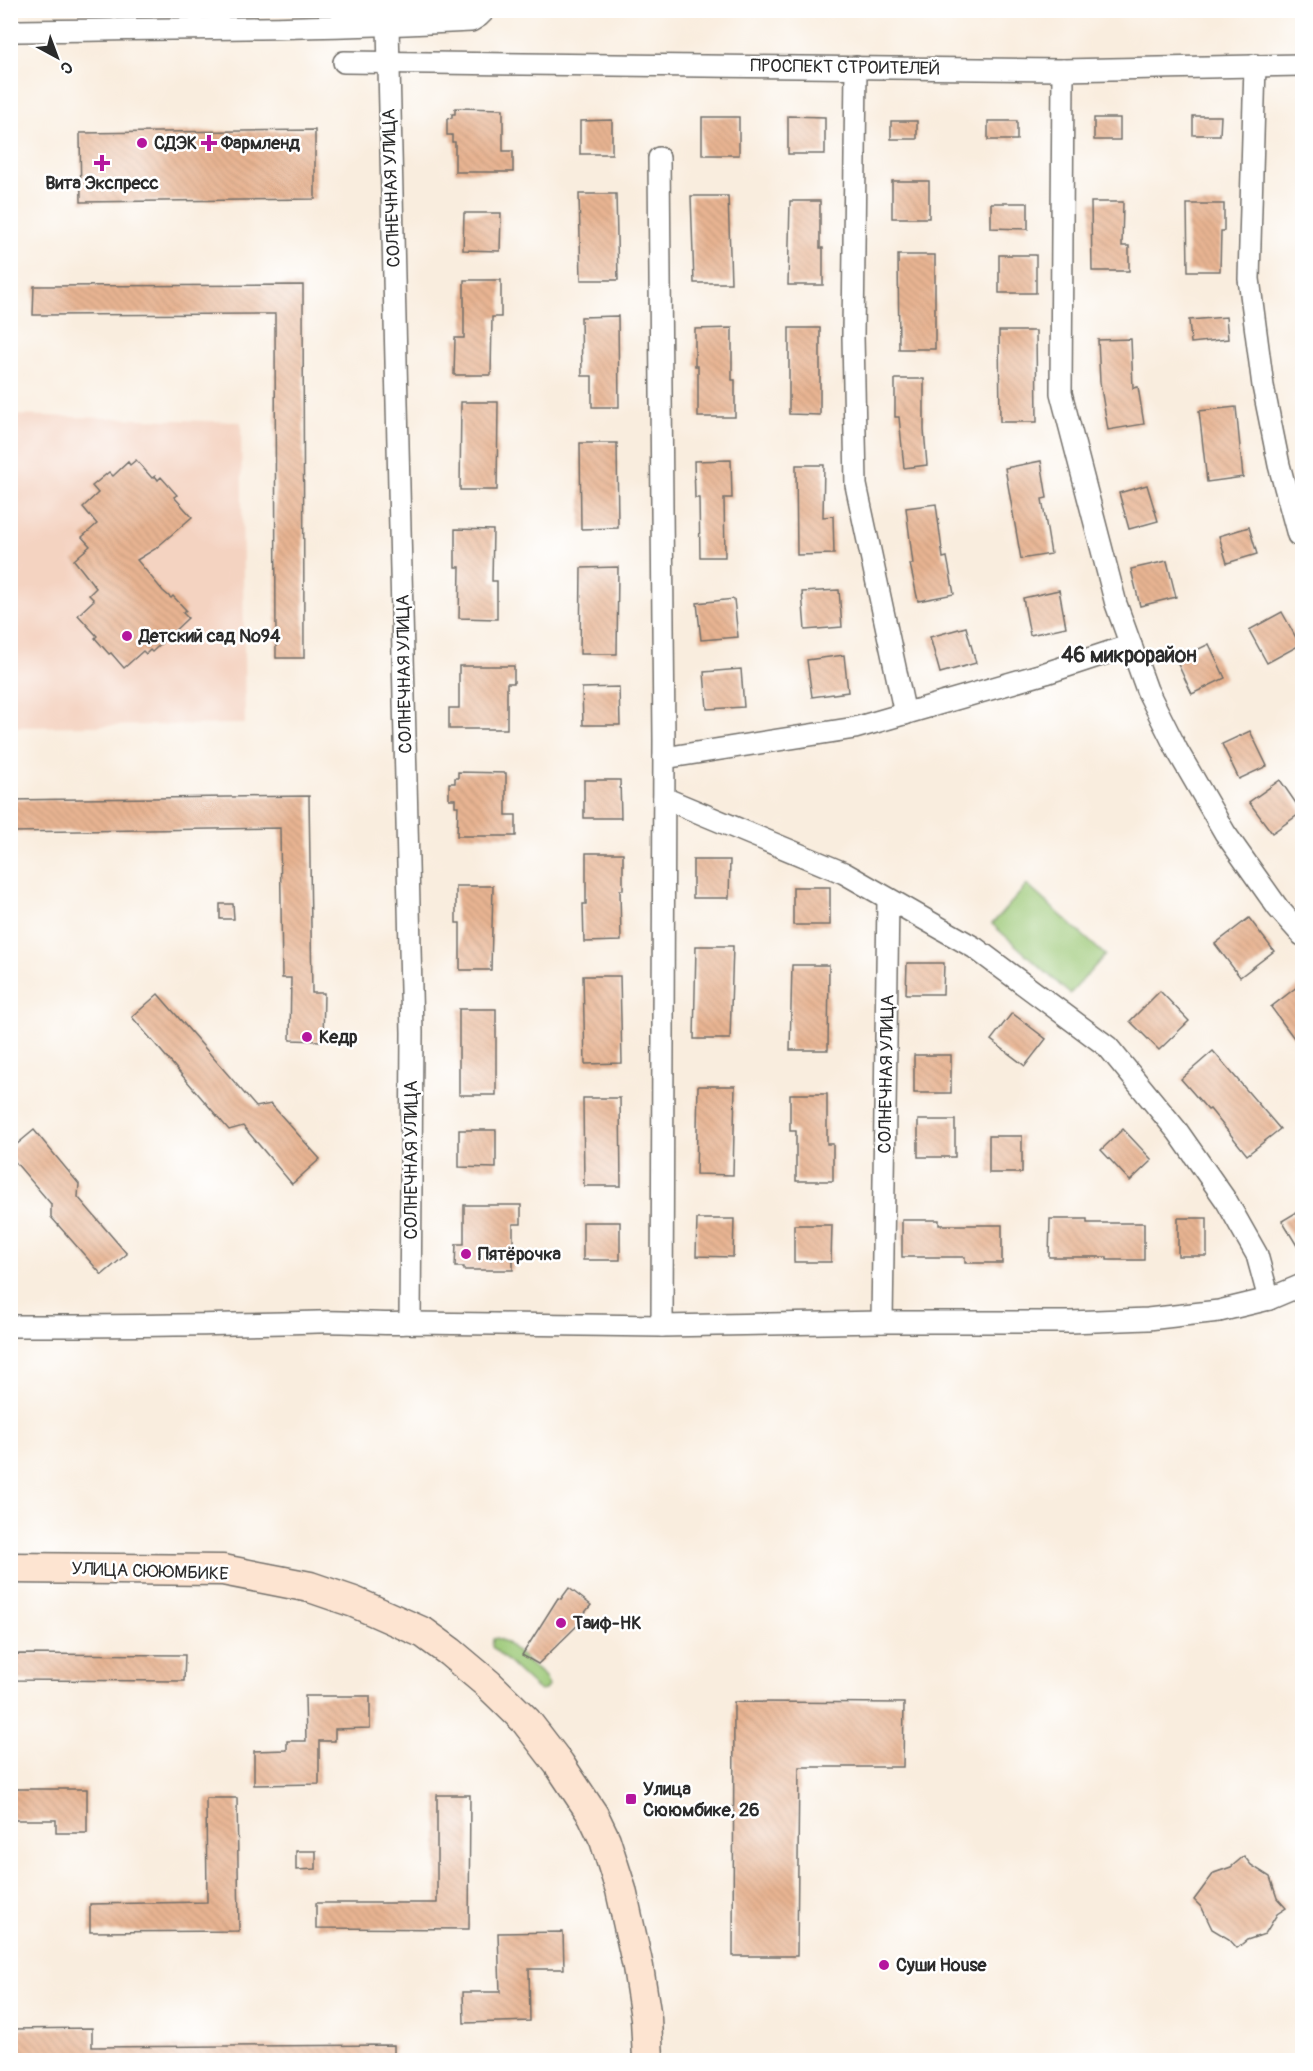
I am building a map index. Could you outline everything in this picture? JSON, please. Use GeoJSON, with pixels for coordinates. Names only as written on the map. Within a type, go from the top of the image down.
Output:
{"type":"FeatureCollection","features":[{"type":"Feature","properties":{"kind":"street"},"geometry":{"type":"LineString","coordinates":[[10,30],[219,30],[388,26],[471,21],[485,10]]}},
{"type":"Feature","properties":{"kind":"street","name":"СОЛНЕЧНАЯ УЛИЦА"},"geometry":{"type":"LineString","coordinates":[[388,26],[412,1032],[410,1323]]}},
{"type":"Feature","properties":{"kind":"street","name":"ПРОСПЕКТ СТРОИТЕЛЕЙ"},"geometry":{"type":"LineString","coordinates":[[344,62],[1063,70],[1302,65]]}},
{"type":"Feature","properties":{"kind":"street"},"geometry":{"type":"LineString","coordinates":[[1255,65],[1249,279],[1263,386],[1279,465],[1298,535]]}},
{"type":"Feature","properties":{"kind":"street"},"geometry":{"type":"LineString","coordinates":[[856,67],[853,336],[856,485],[905,714]]}},
{"type":"Feature","properties":{"kind":"street"},"geometry":{"type":"LineString","coordinates":[[1063,70],[1060,393],[1116,604],[1147,690],[1177,750],[1225,833],[1278,908],[1302,934]]}},
{"type":"Feature","properties":{"kind":"street"},"geometry":{"type":"LineString","coordinates":[[659,158],[664,758],[662,1326]]}},
{"type":"Feature","properties":{"kind":"street"},"geometry":{"type":"LineString","coordinates":[[664,758],[855,728],[1046,673],[1131,645]]}},
{"type":"Feature","properties":{"kind":"street"},"geometry":{"type":"LineString","coordinates":[[664,798],[844,873],[975,948],[1108,1047],[1178,1132],[1227,1202],[1257,1255],[1269,1299]]}},
{"type":"Feature","properties":{"kind":"street","name":"СОЛНЕЧНАЯ УЛИЦА"},"geometry":{"type":"LineString","coordinates":[[882,1322],[888,899]]}},
{"type":"Feature","properties":{"kind":"street"},"geometry":{"type":"LineString","coordinates":[[10,1326],[157,1326],[344,1321],[390,1324],[662,1326],[882,1322],[1070,1322],[1148,1319],[1219,1311],[1269,1299],[1302,1285]]}},
{"type":"Feature","properties":{"kind":"street","name":"УЛИЦА СЮЮМБИКЕ"},"geometry":{"type":"LineString","coordinates":[[10,1568],[223,1570],[310,1587],[354,1602],[424,1633],[450,1652],[488,1684],[526,1721],[559,1764],[593,1815],[605,1840],[626,1912],[646,2018],[648,2061]]}},
{"type":"Feature","properties":{"kind":"shaded area","name":"Детский сад №94"},"geometry":{"type":"Polygon","coordinates":[[[11,415],[241,422],[245,724],[11,727],[11,415]]]}},
{"type":"Feature","properties":{"kind":"green space"},"geometry":{"type":"Polygon","coordinates":[[[1027,885],[1105,955],[1070,994],[992,924],[1027,885]]]}},
{"type":"Feature","properties":{"kind":"green space"},"geometry":{"type":"Polygon","coordinates":[[[497,1638],[506,1642],[546,1678],[548,1686],[545,1690],[540,1691],[535,1687],[492,1647],[493,1639],[497,1638]]]}},
{"type":"Feature","properties":{"kind":"building"},"geometry":{"type":"Polygon","coordinates":[[[455,108],[503,109],[503,151],[513,151],[513,172],[455,172],[455,142],[452,142],[452,135],[447,135],[447,119],[452,118],[452,114],[455,114],[455,108]]]}},
{"type":"Feature","properties":{"kind":"building"},"geometry":{"type":"Polygon","coordinates":[[[788,116],[825,117],[825,154],[788,154],[788,116]]]}},
{"type":"Feature","properties":{"kind":"building"},"geometry":{"type":"Polygon","coordinates":[[[1193,116],[1221,116],[1220,135],[1193,135],[1193,116]]]}},
{"type":"Feature","properties":{"kind":"building"},"geometry":{"type":"Polygon","coordinates":[[[702,117],[739,117],[739,155],[702,155],[702,117]]]}},
{"type":"Feature","properties":{"kind":"building"},"geometry":{"type":"Polygon","coordinates":[[[1094,118],[1120,118],[1120,140],[1094,140],[1094,118]]]}},
{"type":"Feature","properties":{"kind":"building"},"geometry":{"type":"Polygon","coordinates":[[[612,120],[612,154],[580,154],[580,121],[612,120]]]}},
{"type":"Feature","properties":{"kind":"building"},"geometry":{"type":"Polygon","coordinates":[[[891,121],[917,121],[917,139],[891,139],[891,121]]]}},
{"type":"Feature","properties":{"kind":"building"},"geometry":{"type":"Polygon","coordinates":[[[988,121],[1017,121],[1017,140],[988,140],[988,121]]]}},
{"type":"Feature","properties":{"kind":"building"},"geometry":{"type":"Polygon","coordinates":[[[315,130],[315,199],[81,202],[80,133],[315,130]]]}},
{"type":"Feature","properties":{"kind":"building"},"geometry":{"type":"Polygon","coordinates":[[[892,181],[929,181],[929,218],[892,218],[892,181]]]}},
{"type":"Feature","properties":{"kind":"building"},"geometry":{"type":"Polygon","coordinates":[[[579,194],[616,194],[618,280],[581,280],[579,194]]]}},
{"type":"Feature","properties":{"kind":"building"},"geometry":{"type":"Polygon","coordinates":[[[691,196],[728,196],[731,283],[694,283],[691,196]]]}},
{"type":"Feature","properties":{"kind":"building"},"geometry":{"type":"Polygon","coordinates":[[[790,201],[820,201],[823,285],[788,285],[790,201]]]}},
{"type":"Feature","properties":{"kind":"building"},"geometry":{"type":"Polygon","coordinates":[[[1091,202],[1123,202],[1122,246],[1129,246],[1129,271],[1092,271],[1091,202]]]}},
{"type":"Feature","properties":{"kind":"building"},"geometry":{"type":"Polygon","coordinates":[[[991,203],[1028,203],[1028,229],[991,228],[991,203]]]}},
{"type":"Feature","properties":{"kind":"building"},"geometry":{"type":"Polygon","coordinates":[[[1187,204],[1224,204],[1220,271],[1188,271],[1187,204]]]}},
{"type":"Feature","properties":{"kind":"building"},"geometry":{"type":"Polygon","coordinates":[[[464,213],[501,213],[500,251],[463,250],[464,213]]]}},
{"type":"Feature","properties":{"kind":"building"},"geometry":{"type":"Polygon","coordinates":[[[898,255],[935,255],[935,349],[899,349],[898,255]]]}},
{"type":"Feature","properties":{"kind":"building"},"geometry":{"type":"Polygon","coordinates":[[[999,255],[1036,255],[1036,293],[999,293],[999,255]]]}},
{"type":"Feature","properties":{"kind":"building"},"geometry":{"type":"Polygon","coordinates":[[[464,280],[501,280],[501,317],[492,317],[491,375],[454,375],[455,338],[464,338],[464,280]]]}},
{"type":"Feature","properties":{"kind":"building"},"geometry":{"type":"Polygon","coordinates":[[[303,285],[304,658],[276,658],[275,314],[33,315],[34,286],[303,285]]]}},
{"type":"Feature","properties":{"kind":"building"},"geometry":{"type":"Polygon","coordinates":[[[618,316],[619,407],[592,407],[592,376],[582,376],[581,317],[618,316]]]}},
{"type":"Feature","properties":{"kind":"building"},"geometry":{"type":"Polygon","coordinates":[[[1226,317],[1228,339],[1191,343],[1189,320],[1226,317]]]}},
{"type":"Feature","properties":{"kind":"building"},"geometry":{"type":"Polygon","coordinates":[[[732,328],[735,417],[698,417],[695,329],[732,328]]]}},
{"type":"Feature","properties":{"kind":"building"},"geometry":{"type":"Polygon","coordinates":[[[789,328],[820,328],[820,415],[789,414],[789,328]]]}},
{"type":"Feature","properties":{"kind":"building"},"geometry":{"type":"Polygon","coordinates":[[[999,331],[1036,331],[1037,422],[1000,422],[999,331]]]}},
{"type":"Feature","properties":{"kind":"building"},"geometry":{"type":"Polygon","coordinates":[[[1131,339],[1133,388],[1138,387],[1144,424],[1108,430],[1100,382],[1098,340],[1131,339]]]}},
{"type":"Feature","properties":{"kind":"building"},"geometry":{"type":"Polygon","coordinates":[[[895,379],[924,379],[927,465],[904,468],[899,417],[895,417],[895,379]]]}},
{"type":"Feature","properties":{"kind":"building"},"geometry":{"type":"Polygon","coordinates":[[[461,402],[498,402],[497,490],[460,490],[461,402]]]}},
{"type":"Feature","properties":{"kind":"building"},"geometry":{"type":"Polygon","coordinates":[[[1236,407],[1243,477],[1207,482],[1199,411],[1236,407]]]}},
{"type":"Feature","properties":{"kind":"building"},"geometry":{"type":"Polygon","coordinates":[[[580,443],[617,443],[618,528],[581,529],[580,443]]]}},
{"type":"Feature","properties":{"kind":"building"},"geometry":{"type":"Polygon","coordinates":[[[136,460],[152,478],[155,476],[158,480],[161,477],[177,495],[174,497],[192,517],[155,549],[137,560],[163,591],[171,598],[173,596],[186,610],[183,613],[188,618],[152,652],[150,650],[146,654],[143,651],[124,668],[95,638],[97,636],[78,615],[94,600],[89,595],[96,588],[74,560],[90,546],[82,537],[97,524],[83,507],[98,493],[92,486],[109,472],[113,476],[128,462],[130,465],[136,460]]]}},
{"type":"Feature","properties":{"kind":"building"},"geometry":{"type":"Polygon","coordinates":[[[731,460],[732,498],[724,498],[725,557],[700,557],[699,498],[695,498],[694,461],[731,460]]]}},
{"type":"Feature","properties":{"kind":"building"},"geometry":{"type":"Polygon","coordinates":[[[1041,461],[1047,498],[1042,499],[1051,554],[1021,559],[1005,468],[1041,461]]]}},
{"type":"Feature","properties":{"kind":"building"},"geometry":{"type":"Polygon","coordinates":[[[796,465],[824,465],[823,517],[833,516],[834,554],[797,555],[796,465]]]}},
{"type":"Feature","properties":{"kind":"building"},"geometry":{"type":"Polygon","coordinates":[[[1147,485],[1158,521],[1129,529],[1119,493],[1147,485]]]}},
{"type":"Feature","properties":{"kind":"building"},"geometry":{"type":"Polygon","coordinates":[[[936,504],[943,558],[947,557],[954,594],[918,601],[910,564],[913,564],[906,508],[936,504]]]}},
{"type":"Feature","properties":{"kind":"building"},"geometry":{"type":"Polygon","coordinates":[[[1249,527],[1257,554],[1227,563],[1219,536],[1249,527]]]}},
{"type":"Feature","properties":{"kind":"building"},"geometry":{"type":"Polygon","coordinates":[[[455,529],[493,530],[492,581],[497,581],[497,619],[459,618],[460,567],[455,567],[455,529]]]}},
{"type":"Feature","properties":{"kind":"building"},"geometry":{"type":"Polygon","coordinates":[[[1167,561],[1176,597],[1140,606],[1131,569],[1167,561]]]}},
{"type":"Feature","properties":{"kind":"building"},"geometry":{"type":"Polygon","coordinates":[[[618,567],[617,654],[580,654],[581,568],[618,567]]]}},
{"type":"Feature","properties":{"kind":"building"},"geometry":{"type":"Polygon","coordinates":[[[839,590],[842,627],[805,630],[802,592],[839,590]]]}},
{"type":"Feature","properties":{"kind":"building"},"geometry":{"type":"Polygon","coordinates":[[[1059,590],[1066,627],[1030,635],[1023,598],[1059,590]]]}},
{"type":"Feature","properties":{"kind":"building"},"geometry":{"type":"Polygon","coordinates":[[[734,599],[738,637],[701,640],[697,603],[734,599]]]}},
{"type":"Feature","properties":{"kind":"building"},"geometry":{"type":"Polygon","coordinates":[[[1282,612],[1300,645],[1267,663],[1249,630],[1282,612]]]}},
{"type":"Feature","properties":{"kind":"building"},"geometry":{"type":"Polygon","coordinates":[[[966,627],[976,663],[940,673],[930,637],[966,627]]]}},
{"type":"Feature","properties":{"kind":"building"},"geometry":{"type":"Polygon","coordinates":[[[1209,644],[1225,678],[1192,694],[1176,660],[1209,644]]]}},
{"type":"Feature","properties":{"kind":"building"},"geometry":{"type":"Polygon","coordinates":[[[844,655],[848,692],[812,697],[807,660],[844,655]]]}},
{"type":"Feature","properties":{"kind":"building"},"geometry":{"type":"Polygon","coordinates":[[[459,666],[514,666],[514,683],[507,683],[507,729],[449,729],[449,708],[459,708],[459,666]]]}},
{"type":"Feature","properties":{"kind":"building"},"geometry":{"type":"Polygon","coordinates":[[[741,669],[744,707],[707,709],[704,672],[741,669]]]}},
{"type":"Feature","properties":{"kind":"building"},"geometry":{"type":"Polygon","coordinates":[[[619,687],[620,725],[583,725],[582,688],[619,687]]]}},
{"type":"Feature","properties":{"kind":"building"},"geometry":{"type":"Polygon","coordinates":[[[1250,731],[1267,766],[1239,779],[1222,744],[1250,731]]]}},
{"type":"Feature","properties":{"kind":"building"},"geometry":{"type":"Polygon","coordinates":[[[458,772],[506,773],[506,815],[516,815],[516,836],[457,836],[458,806],[455,806],[455,799],[449,799],[449,783],[455,783],[458,772]]]}},
{"type":"Feature","properties":{"kind":"building"},"geometry":{"type":"Polygon","coordinates":[[[584,780],[620,780],[621,818],[584,818],[584,780]]]}},
{"type":"Feature","properties":{"kind":"building"},"geometry":{"type":"Polygon","coordinates":[[[1280,780],[1302,812],[1272,833],[1249,802],[1280,780]]]}},
{"type":"Feature","properties":{"kind":"building"},"geometry":{"type":"Polygon","coordinates":[[[309,796],[312,993],[324,993],[323,1041],[290,1040],[291,978],[282,978],[280,828],[10,832],[10,800],[309,796]]]}},
{"type":"Feature","properties":{"kind":"building"},"geometry":{"type":"Polygon","coordinates":[[[586,853],[623,853],[623,890],[620,890],[621,941],[584,942],[583,904],[586,904],[586,853]]]}},
{"type":"Feature","properties":{"kind":"building"},"geometry":{"type":"Polygon","coordinates":[[[693,860],[730,860],[729,898],[693,898],[693,860]]]}},
{"type":"Feature","properties":{"kind":"building"},"geometry":{"type":"Polygon","coordinates":[[[456,886],[493,886],[491,970],[460,970],[460,923],[456,923],[456,886]]]}},
{"type":"Feature","properties":{"kind":"building"},"geometry":{"type":"Polygon","coordinates":[[[793,887],[830,887],[830,925],[793,925],[793,887]]]}},
{"type":"Feature","properties":{"kind":"building"},"geometry":{"type":"Polygon","coordinates":[[[220,904],[233,904],[234,919],[220,919],[220,904]]]}},
{"type":"Feature","properties":{"kind":"building"},"geometry":{"type":"Polygon","coordinates":[[[1249,918],[1274,951],[1240,977],[1215,944],[1249,918]]]}},
{"type":"Feature","properties":{"kind":"building"},"geometry":{"type":"Polygon","coordinates":[[[696,946],[733,946],[730,1039],[694,1039],[696,946]]]}},
{"type":"Feature","properties":{"kind":"building"},"geometry":{"type":"Polygon","coordinates":[[[907,963],[944,963],[943,994],[906,994],[907,963]]]}},
{"type":"Feature","properties":{"kind":"building"},"geometry":{"type":"Polygon","coordinates":[[[792,965],[829,965],[828,1050],[790,1050],[792,965]]]}},
{"type":"Feature","properties":{"kind":"building"},"geometry":{"type":"Polygon","coordinates":[[[583,976],[620,976],[622,1063],[585,1064],[583,976]]]}},
{"type":"Feature","properties":{"kind":"building"},"geometry":{"type":"Polygon","coordinates":[[[1302,983],[1302,1049],[1271,1007],[1302,983]]]}},
{"type":"Feature","properties":{"kind":"building"},"geometry":{"type":"Polygon","coordinates":[[[1160,991],[1189,1021],[1159,1050],[1130,1021],[1160,991]]]}},
{"type":"Feature","properties":{"kind":"building"},"geometry":{"type":"Polygon","coordinates":[[[158,994],[256,1107],[271,1104],[320,1159],[292,1184],[243,1126],[229,1130],[132,1017],[158,994]]]}},
{"type":"Feature","properties":{"kind":"building"},"geometry":{"type":"Polygon","coordinates":[[[459,1009],[496,1009],[496,1095],[459,1095],[459,1009]]]}},
{"type":"Feature","properties":{"kind":"building"},"geometry":{"type":"Polygon","coordinates":[[[1012,1013],[1046,1039],[1025,1066],[991,1040],[1012,1013]]]}},
{"type":"Feature","properties":{"kind":"building"},"geometry":{"type":"Polygon","coordinates":[[[1213,1051],[1280,1129],[1247,1155],[1210,1109],[1208,1110],[1181,1079],[1213,1051]]]}},
{"type":"Feature","properties":{"kind":"building"},"geometry":{"type":"Polygon","coordinates":[[[914,1055],[951,1055],[951,1093],[914,1093],[914,1055]]]}},
{"type":"Feature","properties":{"kind":"building"},"geometry":{"type":"Polygon","coordinates":[[[698,1086],[735,1086],[733,1175],[696,1174],[698,1086]]]}},
{"type":"Feature","properties":{"kind":"building"},"geometry":{"type":"Polygon","coordinates":[[[790,1094],[827,1094],[827,1144],[833,1144],[833,1181],[796,1181],[796,1131],[790,1131],[790,1094]]]}},
{"type":"Feature","properties":{"kind":"building"},"geometry":{"type":"Polygon","coordinates":[[[583,1098],[620,1098],[621,1186],[584,1186],[583,1098]]]}},
{"type":"Feature","properties":{"kind":"building"},"geometry":{"type":"Polygon","coordinates":[[[918,1120],[955,1120],[955,1157],[918,1157],[918,1120]]]}},
{"type":"Feature","properties":{"kind":"building"},"geometry":{"type":"Polygon","coordinates":[[[1123,1129],[1152,1160],[1130,1181],[1101,1150],[1123,1129]]]}},
{"type":"Feature","properties":{"kind":"building"},"geometry":{"type":"Polygon","coordinates":[[[34,1130],[79,1184],[78,1197],[127,1254],[102,1275],[51,1217],[51,1204],[10,1156],[10,1150],[34,1130]]]}},
{"type":"Feature","properties":{"kind":"building"},"geometry":{"type":"Polygon","coordinates":[[[459,1130],[496,1130],[496,1168],[459,1167],[459,1130]]]}},
{"type":"Feature","properties":{"kind":"building"},"geometry":{"type":"Polygon","coordinates":[[[989,1136],[1022,1136],[1022,1173],[989,1173],[989,1136]]]}},
{"type":"Feature","properties":{"kind":"building"},"geometry":{"type":"Polygon","coordinates":[[[464,1205],[521,1205],[521,1224],[513,1224],[513,1270],[464,1270],[464,1267],[455,1267],[456,1244],[464,1244],[464,1205]]]}},
{"type":"Feature","properties":{"kind":"building"},"geometry":{"type":"Polygon","coordinates":[[[1302,1209],[1302,1254],[1282,1221],[1302,1209]]]}},
{"type":"Feature","properties":{"kind":"building"},"geometry":{"type":"Polygon","coordinates":[[[1178,1218],[1207,1218],[1207,1256],[1178,1256],[1178,1218]]]}},
{"type":"Feature","properties":{"kind":"building"},"geometry":{"type":"Polygon","coordinates":[[[697,1219],[734,1219],[733,1257],[696,1256],[697,1219]]]}},
{"type":"Feature","properties":{"kind":"building"},"geometry":{"type":"Polygon","coordinates":[[[1050,1219],[1087,1219],[1087,1223],[1144,1223],[1144,1260],[1107,1260],[1107,1257],[1049,1257],[1050,1219]]]}},
{"type":"Feature","properties":{"kind":"building"},"geometry":{"type":"Polygon","coordinates":[[[902,1220],[939,1220],[939,1225],[1002,1225],[1002,1263],[965,1263],[965,1257],[902,1257],[902,1220]]]}},
{"type":"Feature","properties":{"kind":"building"},"geometry":{"type":"Polygon","coordinates":[[[583,1222],[620,1222],[620,1260],[583,1260],[583,1222]]]}},
{"type":"Feature","properties":{"kind":"building"},"geometry":{"type":"Polygon","coordinates":[[[794,1225],[832,1225],[831,1262],[794,1262],[794,1225]]]}},
{"type":"Feature","properties":{"kind":"building"},"geometry":{"type":"Polygon","coordinates":[[[569,1588],[591,1605],[582,1616],[584,1619],[538,1664],[522,1655],[558,1598],[561,1599],[569,1588]]]}},
{"type":"Feature","properties":{"kind":"building"},"geometry":{"type":"Polygon","coordinates":[[[10,1654],[185,1655],[184,1681],[10,1680],[10,1654]]]}},
{"type":"Feature","properties":{"kind":"building"},"geometry":{"type":"Polygon","coordinates":[[[305,1696],[370,1696],[370,1728],[335,1729],[335,1741],[319,1741],[319,1784],[254,1785],[254,1751],[287,1750],[287,1741],[306,1741],[305,1696]]]}},
{"type":"Feature","properties":{"kind":"building"},"geometry":{"type":"Polygon","coordinates":[[[734,1702],[904,1703],[903,1767],[799,1767],[797,1956],[733,1956],[734,1702]]]}},
{"type":"Feature","properties":{"kind":"building"},"geometry":{"type":"Polygon","coordinates":[[[10,1789],[87,1789],[87,1833],[56,1833],[56,1820],[10,1820],[10,1789]]]}},
{"type":"Feature","properties":{"kind":"building"},"geometry":{"type":"Polygon","coordinates":[[[437,1795],[470,1795],[469,1929],[316,1928],[316,1903],[437,1903],[437,1795]]]}},
{"type":"Feature","properties":{"kind":"building"},"geometry":{"type":"Polygon","coordinates":[[[206,1798],[237,1798],[239,1931],[90,1932],[90,1904],[207,1902],[206,1798]]]}},
{"type":"Feature","properties":{"kind":"building"},"geometry":{"type":"Polygon","coordinates":[[[296,1851],[316,1851],[316,1869],[296,1870],[296,1851]]]}},
{"type":"Feature","properties":{"kind":"building"},"geometry":{"type":"Polygon","coordinates":[[[1244,1856],[1251,1865],[1270,1877],[1277,1898],[1286,1908],[1277,1914],[1265,1934],[1247,1940],[1237,1948],[1229,1939],[1212,1929],[1202,1908],[1194,1900],[1214,1873],[1231,1867],[1244,1856]]]}},
{"type":"Feature","properties":{"kind":"building"},"geometry":{"type":"Polygon","coordinates":[[[563,1932],[564,1969],[529,1969],[530,2021],[464,2023],[463,1992],[500,1992],[498,1933],[563,1932]]]}},
{"type":"Feature","properties":{"kind":"building"},"geometry":{"type":"Polygon","coordinates":[[[92,2028],[92,2047],[394,2045],[394,2061],[10,2060],[10,2029],[92,2028]]]}},
{"type":"Feature","properties":{"kind":"place","name":"СДЭК"},"geometry":{"type":"Point","coordinates":[142,143]}},
{"type":"Feature","properties":{"kind":"place","name":"Фармленд"},"geometry":{"type":"Point","coordinates":[209,143]}},
{"type":"Feature","properties":{"kind":"place","name":"Вита Экспресс"},"geometry":{"type":"Point","coordinates":[102,163]}},
{"type":"Feature","properties":{"kind":"place","name":"Детский сад №94"},"geometry":{"type":"Point","coordinates":[127,636]}},
{"type":"Feature","properties":{"kind":"place","name":"Кедр"},"geometry":{"type":"Point","coordinates":[307,1037]}},
{"type":"Feature","properties":{"kind":"place","name":"Пятёрочка"},"geometry":{"type":"Point","coordinates":[466,1254]}},
{"type":"Feature","properties":{"kind":"place","name":"Таиф-НК"},"geometry":{"type":"Point","coordinates":[561,1623]}},
{"type":"Feature","properties":{"kind":"place","name":"Улица Сююмбике, 26"},"geometry":{"type":"Point","coordinates":[631,1799]}},
{"type":"Feature","properties":{"kind":"place","name":"Суши House"},"geometry":{"type":"Point","coordinates":[884,1965]}},
{"type":"Feature","properties":{"kind":"district","name":"46 микрорайон"},"geometry":{"type":"Point","coordinates":[1129,655]}}]}
